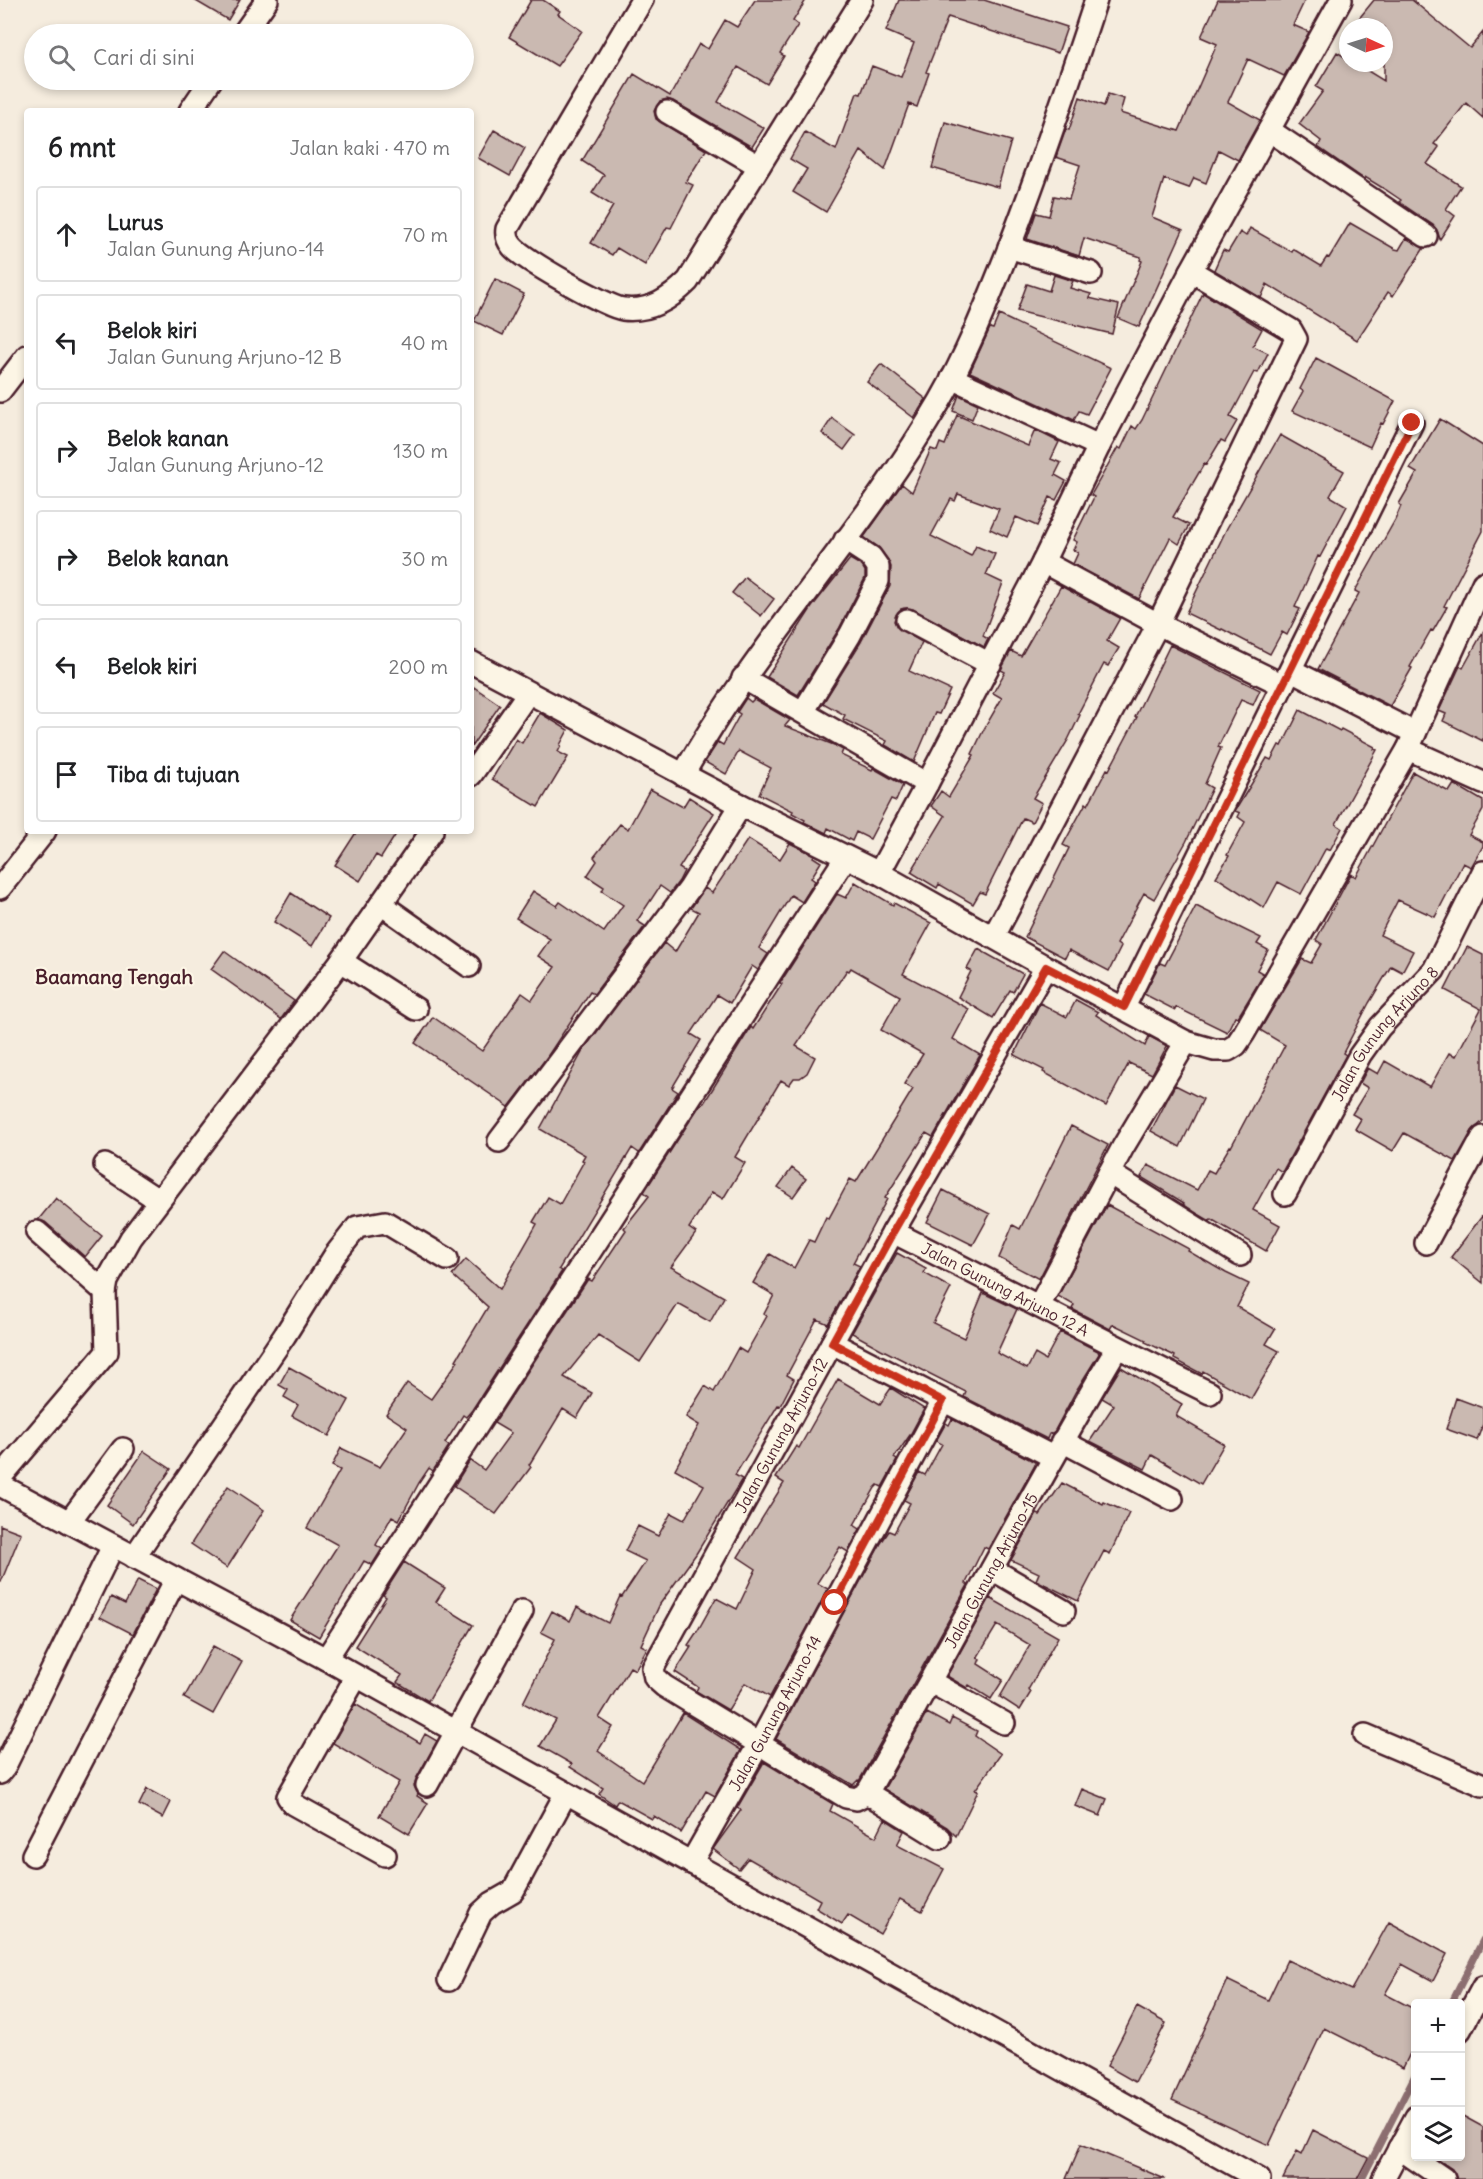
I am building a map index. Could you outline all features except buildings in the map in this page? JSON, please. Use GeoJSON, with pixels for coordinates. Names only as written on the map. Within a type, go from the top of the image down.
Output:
{"type":"FeatureCollection","features":[{"type":"Feature","properties":{"kind":"street"},"geometry":{"type":"LineString","coordinates":[[250,24],[267,0]]}},
{"type":"Feature","properties":{"kind":"street"},"geometry":{"type":"LineString","coordinates":[[642,0],[507,229],[507,238],[513,247],[606,304],[623,309],[644,308],[662,303],[688,281],[862,0]]}},
{"type":"Feature","properties":{"kind":"street"},"geometry":{"type":"LineString","coordinates":[[682,775],[743,678],[918,436],[952,378],[1010,247],[1096,0]]}},
{"type":"Feature","properties":{"kind":"street"},"geometry":{"type":"LineString","coordinates":[[879,873],[1043,562],[1099,447],[1191,271],[1341,0]]}},
{"type":"Feature","properties":{"kind":"street"},"geometry":{"type":"LineString","coordinates":[[192,108],[204,90]]}},
{"type":"Feature","properties":{"kind":"street"},"geometry":{"type":"LineString","coordinates":[[667,112],[759,166]]}},
{"type":"Feature","properties":{"kind":"street"},"geometry":{"type":"LineString","coordinates":[[1269,130],[1426,236]]}},
{"type":"Feature","properties":{"kind":"street"},"geometry":{"type":"LineString","coordinates":[[1010,247],[1091,273]]}},
{"type":"Feature","properties":{"kind":"street"},"geometry":{"type":"LineString","coordinates":[[994,936],[1158,624],[1296,339],[1292,330],[1191,271]]}},
{"type":"Feature","properties":{"kind":"street"},"geometry":{"type":"LineString","coordinates":[[0,391],[24,360]]}},
{"type":"Feature","properties":{"kind":"street"},"geometry":{"type":"LineString","coordinates":[[952,378],[1099,447]]}},
{"type":"Feature","properties":{"kind":"street"},"geometry":{"type":"LineString","coordinates":[[1124,1007],[1412,423]]}},
{"type":"Feature","properties":{"kind":"street"},"geometry":{"type":"LineString","coordinates":[[803,712],[850,635],[878,581],[878,567],[871,557],[845,540]]}},
{"type":"Feature","properties":{"kind":"street"},"geometry":{"type":"LineString","coordinates":[[1043,562],[1158,624],[1287,678],[1411,741],[1483,783]]}},
{"type":"Feature","properties":{"kind":"street"},"geometry":{"type":"LineString","coordinates":[[474,664],[682,775],[879,873],[1046,967],[1186,1042],[1214,1050],[1228,1050],[1236,1045],[1411,741],[1483,583]]}},
{"type":"Feature","properties":{"kind":"street"},"geometry":{"type":"LineString","coordinates":[[907,620],[990,664]]}},
{"type":"Feature","properties":{"kind":"street"},"geometry":{"type":"LineString","coordinates":[[743,678],[927,784]]}},
{"type":"Feature","properties":{"kind":"street"},"geometry":{"type":"LineString","coordinates":[[474,771],[528,693]]}},
{"type":"Feature","properties":{"kind":"street"},"geometry":{"type":"LineString","coordinates":[[499,1141],[690,888],[741,805]]}},
{"type":"Feature","properties":{"kind":"street"},"geometry":{"type":"LineString","coordinates":[[0,888],[43,834]]}},
{"type":"Feature","properties":{"kind":"street"},"geometry":{"type":"LineString","coordinates":[[0,1478],[107,1352],[105,1292],[111,1273],[131,1238],[341,961],[430,834]]}},
{"type":"Feature","properties":{"kind":"street"},"geometry":{"type":"LineString","coordinates":[[326,1659],[846,857]]}},
{"type":"Feature","properties":{"kind":"street","name":"Jalan Gunung Arjuno 8"},"geometry":{"type":"LineString","coordinates":[[1285,1194],[1359,1055],[1380,1027],[1434,970],[1483,872]]}},
{"type":"Feature","properties":{"kind":"street"},"geometry":{"type":"LineString","coordinates":[[381,904],[469,966]]}},
{"type":"Feature","properties":{"kind":"street"},"geometry":{"type":"LineString","coordinates":[[341,961],[416,1009]]}},
{"type":"Feature","properties":{"kind":"street","name":"Jalan Gunung Arjuno-12"},"geometry":{"type":"LineString","coordinates":[[759,1744],[655,1678],[652,1668],[893,1232],[1046,967]]}},
{"type":"Feature","properties":{"kind":"street"},"geometry":{"type":"LineString","coordinates":[[1039,1306],[1109,1173],[1186,1042]]}},
{"type":"Feature","properties":{"kind":"street"},"geometry":{"type":"LineString","coordinates":[[1426,1243],[1483,1137]]}},
{"type":"Feature","properties":{"kind":"street"},"geometry":{"type":"LineString","coordinates":[[105,1166],[159,1200]]}},
{"type":"Feature","properties":{"kind":"street"},"geometry":{"type":"LineString","coordinates":[[1109,1173],[1240,1255]]}},
{"type":"Feature","properties":{"kind":"street"},"geometry":{"type":"LineString","coordinates":[[134,1557],[285,1335],[335,1255],[357,1227],[385,1222],[447,1259]]}},
{"type":"Feature","properties":{"kind":"street"},"geometry":{"type":"LineString","coordinates":[[37,1232],[105,1292]]}},
{"type":"Feature","properties":{"kind":"street","name":"Jalan Gunung Arjuno 12 A"},"geometry":{"type":"LineString","coordinates":[[893,1232],[1117,1348],[1210,1393]]}},
{"type":"Feature","properties":{"kind":"street"},"geometry":{"type":"LineString","coordinates":[[832,1343],[943,1401],[1172,1499]]}},
{"type":"Feature","properties":{"kind":"street","name":"Jalan Gunung Arjuno-15"},"geometry":{"type":"LineString","coordinates":[[867,1793],[931,1682],[1057,1449],[1117,1348]]}},
{"type":"Feature","properties":{"kind":"street","name":"Jalan Gunung Arjuno-14"},"geometry":{"type":"LineString","coordinates":[[691,1863],[759,1744],[943,1401]]}},
{"type":"Feature","properties":{"kind":"street"},"geometry":{"type":"LineString","coordinates":[[69,1522],[123,1449]]}},
{"type":"Feature","properties":{"kind":"street"},"geometry":{"type":"LineString","coordinates":[[0,1485],[326,1659],[1260,2179]]}},
{"type":"Feature","properties":{"kind":"street"},"geometry":{"type":"LineString","coordinates":[[0,1773],[113,1546]]}},
{"type":"Feature","properties":{"kind":"street"},"geometry":{"type":"LineString","coordinates":[[992,1569],[1064,1611]]}},
{"type":"Feature","properties":{"kind":"street"},"geometry":{"type":"LineString","coordinates":[[33,1855],[176,1579]]}},
{"type":"Feature","properties":{"kind":"street"},"geometry":{"type":"LineString","coordinates":[[427,1785],[522,1611]]}},
{"type":"Feature","properties":{"kind":"street"},"geometry":{"type":"LineString","coordinates":[[356,1677],[288,1797],[293,1804],[385,1855]]}},
{"type":"Feature","properties":{"kind":"street"},"geometry":{"type":"LineString","coordinates":[[931,1682],[1004,1723]]}},
{"type":"Feature","properties":{"kind":"street"},"geometry":{"type":"LineString","coordinates":[[1365,1735],[1483,1785]]}},
{"type":"Feature","properties":{"kind":"street"},"geometry":{"type":"LineString","coordinates":[[759,1744],[846,1797],[856,1799],[867,1793],[940,1838]]}},
{"type":"Feature","properties":{"kind":"street"},"geometry":{"type":"LineString","coordinates":[[449,1980],[481,1913],[492,1903],[513,1891],[520,1882],[566,1793]]}},
{"type":"Feature","properties":{"kind":"street"},"geometry":{"type":"LineString","coordinates":[[1465,2022],[1483,1987]]}},
{"type":"Feature","properties":{"kind":"street"},"geometry":{"type":"LineString","coordinates":[[1383,2179],[1411,2126]]}},
{"type":"Feature","properties":{"kind":"street"},"geometry":{"type":"LineString","coordinates":[[1399,2148],[1444,2179]]}},
{"type":"Feature","properties":{"kind":"waterway"},"geometry":{"type":"LineString","coordinates":[[1454,1999],[1483,1940]]}},
{"type":"Feature","properties":{"kind":"waterway"},"geometry":{"type":"LineString","coordinates":[[1362,2179],[1411,2083]]}},
{"type":"Feature","properties":{"kind":"district","name":"Baamang Tengah"},"geometry":{"type":"Point","coordinates":[114,976]}},
{"type":"Feature","properties":{"kind":"route"},"geometry":{"type":"LineString","coordinates":[[835,1603],[943,1401],[832,1343],[893,1232],[1046,967],[1124,1007],[1412,423]]}}]}
